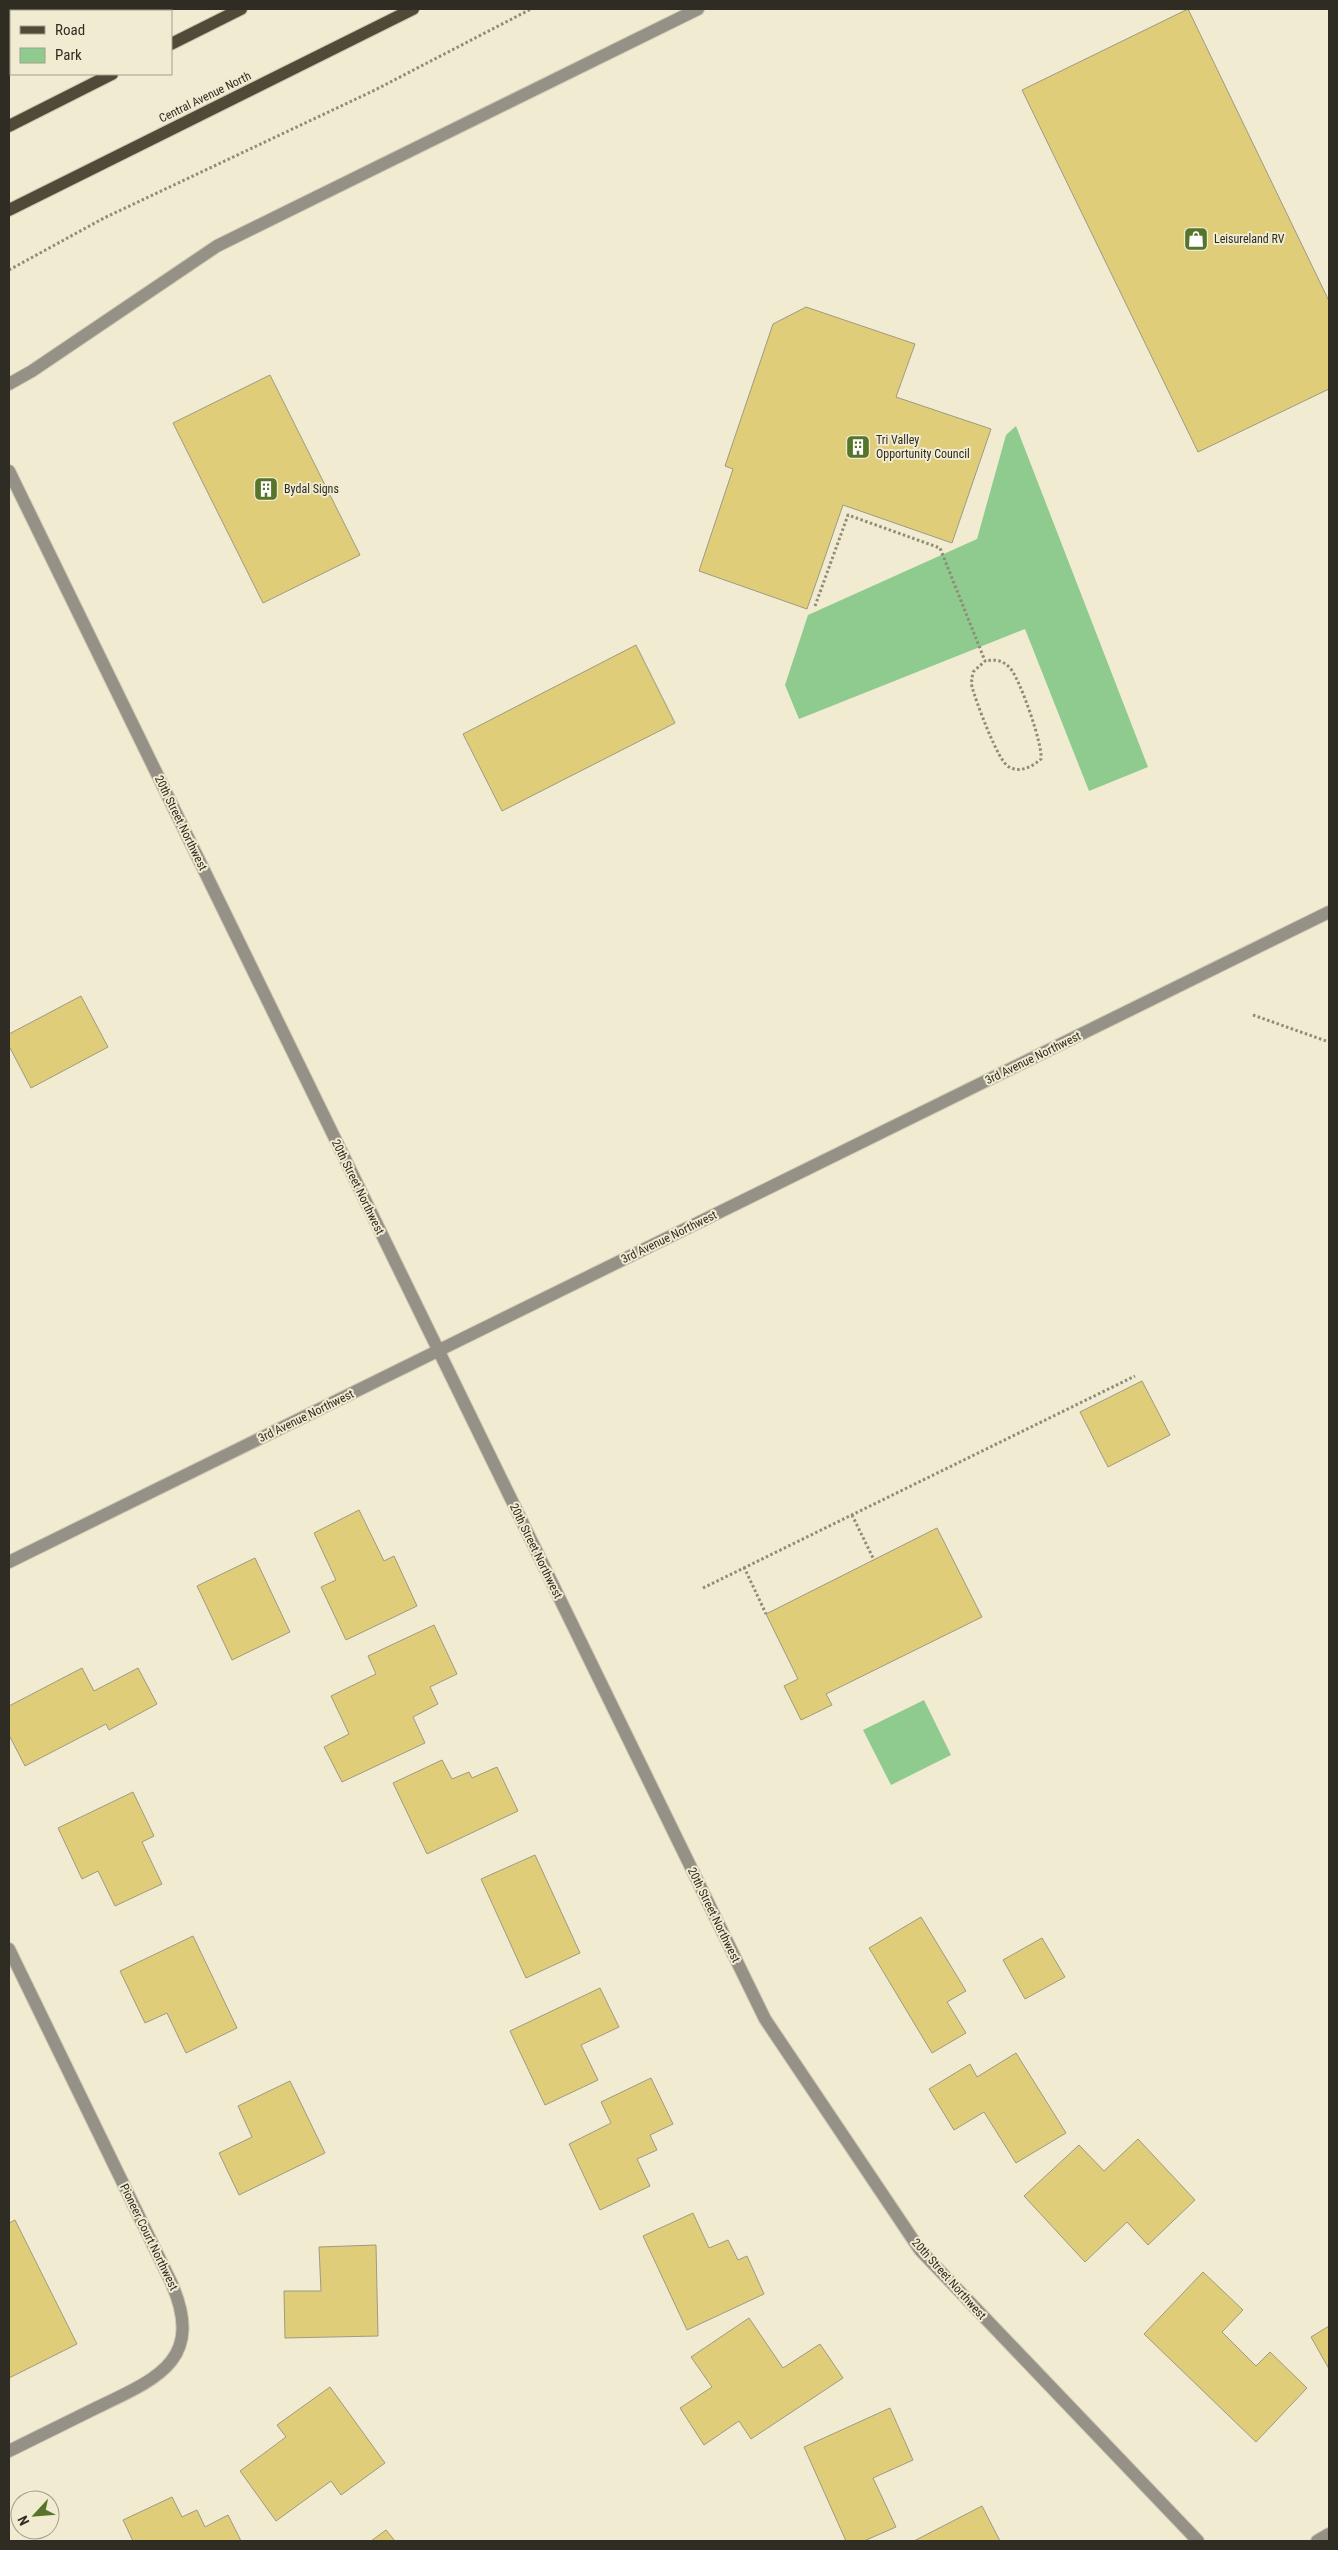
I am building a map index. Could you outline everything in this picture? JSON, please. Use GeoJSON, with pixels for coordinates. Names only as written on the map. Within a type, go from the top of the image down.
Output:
{"type":"FeatureCollection","features":[{"type":"Feature","properties":{"kind":"main road"},"geometry":{"type":"LineString","coordinates":[[172,44],[241,9]]}},
{"type":"Feature","properties":{"kind":"main road","name":"Central Avenue North"},"geometry":{"type":"LineString","coordinates":[[9,210],[413,9]]}},
{"type":"Feature","properties":{"kind":"main road"},"geometry":{"type":"LineString","coordinates":[[9,126],[110,75]]}},
{"type":"Feature","properties":{"kind":"street"},"geometry":{"type":"LineString","coordinates":[[9,384],[32,371],[218,246],[698,9]]}},
{"type":"Feature","properties":{"kind":"street","name":"20th Street Northwest"},"geometry":{"type":"LineString","coordinates":[[9,471],[765,2019],[920,2250],[1198,2541]]}},
{"type":"Feature","properties":{"kind":"street","name":"3rd Avenue Northwest"},"geometry":{"type":"LineString","coordinates":[[9,1562],[1329,912]]}},
{"type":"Feature","properties":{"kind":"street","name":"Pioneer Court Northwest"},"geometry":{"type":"LineString","coordinates":[[9,1949],[170,2282],[183,2316],[179,2346],[164,2371],[139,2388],[9,2451]]}},
{"type":"Feature","properties":{"kind":"street"},"geometry":{"type":"LineString","coordinates":[[1317,2541],[1329,2534]]}},
{"type":"Feature","properties":{"kind":"path"},"geometry":{"type":"LineString","coordinates":[[9,270],[104,218],[375,90],[531,9]]}},
{"type":"Feature","properties":{"kind":"path"},"geometry":{"type":"LineString","coordinates":[[816,606],[848,515],[940,548],[985,661]]}},
{"type":"Feature","properties":{"kind":"path"},"geometry":{"type":"LineString","coordinates":[[994,660],[1004,663],[1016,676],[1042,746],[1041,760],[1029,767],[1020,770],[1008,767],[1000,757],[973,688],[974,672],[985,661],[994,660]]}},
{"type":"Feature","properties":{"kind":"path"},"geometry":{"type":"LineString","coordinates":[[1254,1015],[1329,1042]]}},
{"type":"Feature","properties":{"kind":"path"},"geometry":{"type":"LineString","coordinates":[[703,1588],[1135,1376]]}},
{"type":"Feature","properties":{"kind":"path"},"geometry":{"type":"LineString","coordinates":[[852,1515],[874,1560]]}},
{"type":"Feature","properties":{"kind":"path"},"geometry":{"type":"LineString","coordinates":[[744,1568],[766,1614]]}},
{"type":"Feature","properties":{"kind":"green space"},"geometry":{"type":"Polygon","coordinates":[[[1016,426],[1148,767],[1089,791],[1025,629],[799,719],[785,685],[808,615],[977,539],[1006,435],[1016,426]]]}},
{"type":"Feature","properties":{"kind":"green space"},"geometry":{"type":"Polygon","coordinates":[[[924,1700],[951,1755],[891,1785],[863,1730],[924,1700]]]}},
{"type":"Feature","properties":{"kind":"building"},"geometry":{"type":"Polygon","coordinates":[[[1188,9],[1329,301],[1329,389],[1198,452],[1022,90],[1188,9]]]}},
{"type":"Feature","properties":{"kind":"building","name":"Tri Valley Opportunity Council"},"geometry":{"type":"Polygon","coordinates":[[[806,307],[915,344],[896,397],[991,429],[952,543],[843,505],[807,609],[699,571],[733,469],[725,466],[773,324],[806,307]]]}},
{"type":"Feature","properties":{"kind":"building","name":"Bydal Signs"},"geometry":{"type":"Polygon","coordinates":[[[270,375],[360,555],[263,603],[173,423],[270,375]]]}},
{"type":"Feature","properties":{"kind":"building"},"geometry":{"type":"Polygon","coordinates":[[[636,645],[675,723],[502,811],[463,734],[636,645]]]}},
{"type":"Feature","properties":{"kind":"building"},"geometry":{"type":"Polygon","coordinates":[[[81,996],[108,1047],[31,1088],[9,1046],[9,1034],[81,996]]]}},
{"type":"Feature","properties":{"kind":"building"},"geometry":{"type":"Polygon","coordinates":[[[1142,1381],[1170,1435],[1108,1467],[1080,1412],[1142,1381]]]}},
{"type":"Feature","properties":{"kind":"building"},"geometry":{"type":"Polygon","coordinates":[[[359,1510],[384,1561],[394,1556],[417,1606],[346,1640],[321,1587],[336,1580],[314,1533],[359,1510]]]}},
{"type":"Feature","properties":{"kind":"building"},"geometry":{"type":"Polygon","coordinates":[[[937,1528],[982,1617],[826,1694],[832,1705],[801,1720],[784,1686],[798,1679],[766,1614],[937,1528]]]}},
{"type":"Feature","properties":{"kind":"building"},"geometry":{"type":"Polygon","coordinates":[[[255,1558],[290,1632],[232,1660],[197,1586],[255,1558]]]}},
{"type":"Feature","properties":{"kind":"building"},"geometry":{"type":"Polygon","coordinates":[[[434,1625],[457,1674],[430,1687],[438,1704],[413,1717],[425,1743],[342,1782],[324,1747],[349,1734],[331,1696],[376,1674],[368,1656],[434,1625]]]}},
{"type":"Feature","properties":{"kind":"building"},"geometry":{"type":"Polygon","coordinates":[[[82,1668],[94,1691],[138,1668],[157,1704],[109,1730],[106,1724],[25,1766],[9,1735],[9,1706],[82,1668]]]}},
{"type":"Feature","properties":{"kind":"building"},"geometry":{"type":"Polygon","coordinates":[[[442,1760],[452,1779],[469,1772],[472,1778],[497,1767],[518,1811],[427,1854],[393,1783],[442,1760]]]}},
{"type":"Feature","properties":{"kind":"building"},"geometry":{"type":"Polygon","coordinates":[[[133,1792],[154,1836],[142,1842],[162,1884],[115,1906],[98,1871],[82,1879],[58,1828],[133,1792]]]}},
{"type":"Feature","properties":{"kind":"building"},"geometry":{"type":"Polygon","coordinates":[[[535,1855],[580,1953],[526,1978],[481,1879],[535,1855]]]}},
{"type":"Feature","properties":{"kind":"building"},"geometry":{"type":"Polygon","coordinates":[[[921,1917],[966,1991],[947,2002],[966,2033],[932,2053],[869,1948],[921,1917]]]}},
{"type":"Feature","properties":{"kind":"building"},"geometry":{"type":"Polygon","coordinates":[[[193,1936],[237,2028],[186,2053],[167,2013],[145,2023],[120,1971],[193,1936]]]}},
{"type":"Feature","properties":{"kind":"building"},"geometry":{"type":"Polygon","coordinates":[[[1042,1938],[1065,1977],[1025,1999],[1003,1960],[1042,1938]]]}},
{"type":"Feature","properties":{"kind":"building"},"geometry":{"type":"Polygon","coordinates":[[[600,1988],[619,2027],[581,2045],[598,2080],[545,2105],[510,2031],[600,1988]]]}},
{"type":"Feature","properties":{"kind":"building"},"geometry":{"type":"Polygon","coordinates":[[[1016,2053],[1066,2133],[1016,2163],[984,2112],[954,2130],[929,2089],[970,2064],[977,2077],[1016,2053]]]}},
{"type":"Feature","properties":{"kind":"building"},"geometry":{"type":"Polygon","coordinates":[[[651,2078],[673,2124],[650,2135],[657,2150],[637,2159],[650,2186],[600,2210],[569,2144],[611,2123],[601,2102],[651,2078]]]}},
{"type":"Feature","properties":{"kind":"building"},"geometry":{"type":"Polygon","coordinates":[[[290,2081],[325,2153],[239,2195],[219,2153],[252,2137],[238,2106],[290,2081]]]}},
{"type":"Feature","properties":{"kind":"building"},"geometry":{"type":"Polygon","coordinates":[[[1138,2139],[1195,2200],[1148,2245],[1127,2222],[1085,2262],[1024,2196],[1079,2145],[1104,2171],[1138,2139]]]}},
{"type":"Feature","properties":{"kind":"building"},"geometry":{"type":"Polygon","coordinates":[[[693,2213],[709,2248],[728,2240],[738,2260],[747,2256],[764,2294],[687,2330],[643,2236],[693,2213]]]}},
{"type":"Feature","properties":{"kind":"building"},"geometry":{"type":"Polygon","coordinates":[[[15,2220],[77,2344],[9,2378],[9,2223],[15,2220]]]}},
{"type":"Feature","properties":{"kind":"building"},"geometry":{"type":"Polygon","coordinates":[[[376,2245],[378,2336],[285,2338],[284,2291],[321,2291],[319,2247],[376,2245]]]}},
{"type":"Feature","properties":{"kind":"building"},"geometry":{"type":"Polygon","coordinates":[[[1203,2272],[1243,2310],[1222,2332],[1256,2366],[1270,2352],[1307,2388],[1256,2442],[1144,2334],[1203,2272]]]}},
{"type":"Feature","properties":{"kind":"building"},"geometry":{"type":"Polygon","coordinates":[[[749,2318],[783,2368],[820,2344],[843,2378],[751,2439],[739,2421],[704,2445],[680,2408],[712,2387],[691,2357],[749,2318]]]}},
{"type":"Feature","properties":{"kind":"building"},"geometry":{"type":"Polygon","coordinates":[[[1329,2326],[1329,2369],[1311,2337],[1329,2326]]]}},
{"type":"Feature","properties":{"kind":"building"},"geometry":{"type":"Polygon","coordinates":[[[330,2387],[385,2463],[341,2495],[331,2481],[276,2521],[240,2471],[286,2437],[277,2425],[330,2387]]]}},
{"type":"Feature","properties":{"kind":"building"},"geometry":{"type":"Polygon","coordinates":[[[890,2408],[913,2460],[873,2478],[896,2527],[864,2541],[846,2541],[804,2447],[890,2408]]]}},
{"type":"Feature","properties":{"kind":"building"},"geometry":{"type":"Polygon","coordinates":[[[172,2497],[182,2517],[197,2510],[205,2527],[228,2515],[241,2541],[133,2541],[123,2520],[172,2497]]]}},
{"type":"Feature","properties":{"kind":"building"},"geometry":{"type":"Polygon","coordinates":[[[982,2506],[1000,2541],[914,2541],[982,2506]]]}},
{"type":"Feature","properties":{"kind":"building"},"geometry":{"type":"Polygon","coordinates":[[[386,2530],[395,2541],[371,2541],[386,2530]]]}},
{"type":"Feature","properties":{"kind":"place","name":"Leisureland RV"},"geometry":{"type":"Point","coordinates":[1196,239]}},
{"type":"Feature","properties":{"kind":"place","name":"Tri Valley Opportunity Council"},"geometry":{"type":"Point","coordinates":[858,447]}},
{"type":"Feature","properties":{"kind":"place","name":"Bydal Signs"},"geometry":{"type":"Point","coordinates":[266,489]}}]}
